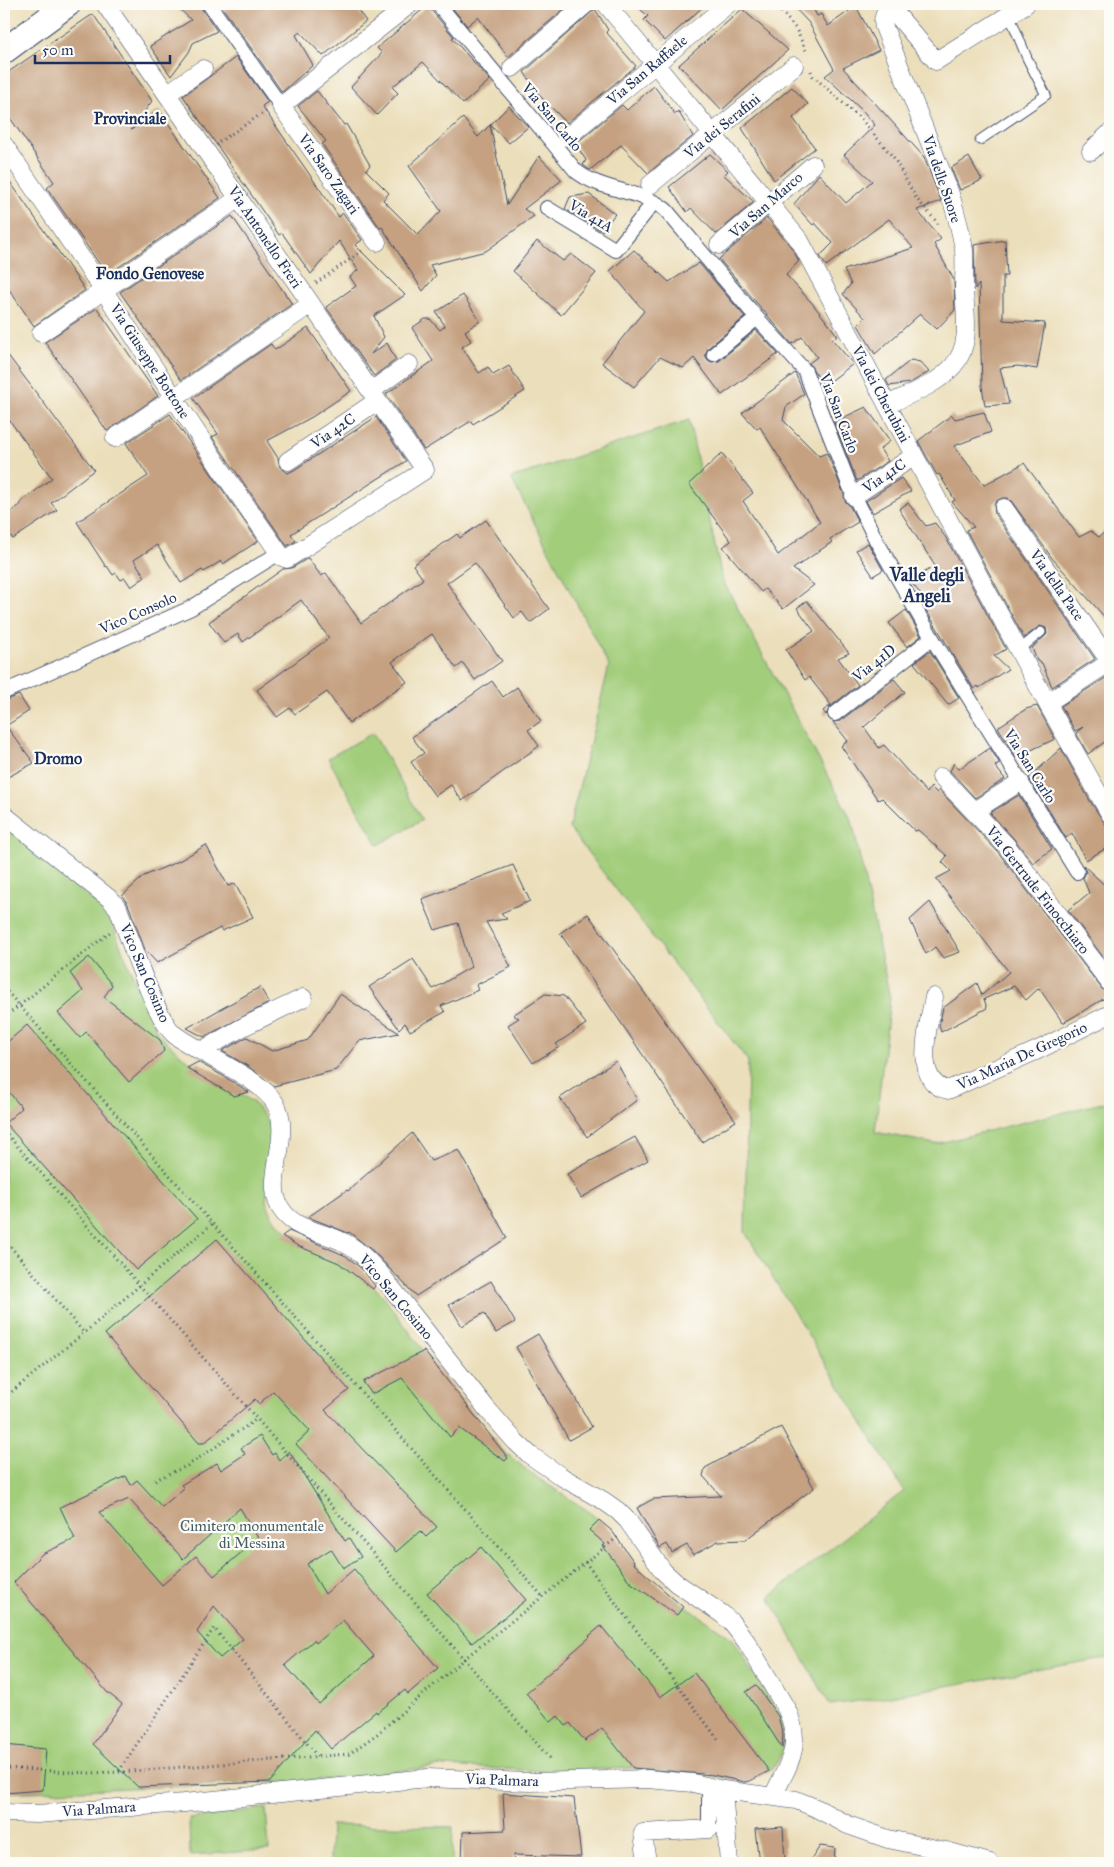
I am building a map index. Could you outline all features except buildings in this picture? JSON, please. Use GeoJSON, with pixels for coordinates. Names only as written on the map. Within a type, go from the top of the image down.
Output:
{"type":"FeatureCollection","features":[{"type":"Feature","properties":{"kind":"main road"},"geometry":{"type":"LineString","coordinates":[[4,52],[68,4]]}},
{"type":"Feature","properties":{"kind":"street","name":"Via Antonello Freri"},"geometry":{"type":"LineString","coordinates":[[106,4],[425,470],[287,559],[282,557],[279,552]]}},
{"type":"Feature","properties":{"kind":"street"},"geometry":{"type":"LineString","coordinates":[[209,4],[273,108],[410,4]]}},
{"type":"Feature","properties":{"kind":"street","name":"Via San Carlo"},"geometry":{"type":"LineString","coordinates":[[438,4],[576,171],[591,181],[652,194],[757,318],[805,371],[854,496],[876,540],[932,638],[1077,872]]}},
{"type":"Feature","properties":{"kind":"street"},"geometry":{"type":"LineString","coordinates":[[512,68],[586,4]]}},
{"type":"Feature","properties":{"kind":"street","name":"Via dei Cherubini"},"geometry":{"type":"LineString","coordinates":[[606,4],[800,241],[1047,703],[1110,814]]}},
{"type":"Feature","properties":{"kind":"street","name":"Via San Raffaele"},"geometry":{"type":"LineString","coordinates":[[567,137],[728,4]]}},
{"type":"Feature","properties":{"kind":"street"},"geometry":{"type":"LineString","coordinates":[[1008,14],[1026,4]]}},
{"type":"Feature","properties":{"kind":"street","name":"Via delle Suore"},"geometry":{"type":"LineString","coordinates":[[887,405],[930,384],[954,365],[963,346],[966,318],[964,251],[957,215],[884,27],[883,17],[887,12],[891,11],[897,15],[936,61],[1008,14]]}},
{"type":"Feature","properties":{"kind":"street","name":"Via dei Serafini"},"geometry":{"type":"LineString","coordinates":[[652,194],[713,133],[804,65]]}},
{"type":"Feature","properties":{"kind":"street"},"geometry":{"type":"LineString","coordinates":[[167,94],[204,69]]}},
{"type":"Feature","properties":{"kind":"street","name":"Via Saro Zagari"},"geometry":{"type":"LineString","coordinates":[[273,108],[377,242]]}},
{"type":"Feature","properties":{"kind":"street"},"geometry":{"type":"LineString","coordinates":[[1091,151],[1110,133]]}},
{"type":"Feature","properties":{"kind":"street","name":"Via Giuseppe Bottone"},"geometry":{"type":"LineString","coordinates":[[4,145],[104,291],[222,471],[279,552]]}},
{"type":"Feature","properties":{"kind":"street","name":"Via San Marco"},"geometry":{"type":"LineString","coordinates":[[719,245],[813,165]]}},
{"type":"Feature","properties":{"kind":"street","name":"Via 41A"},"geometry":{"type":"LineString","coordinates":[[547,208],[616,250],[652,194]]}},
{"type":"Feature","properties":{"kind":"street"},"geometry":{"type":"LineString","coordinates":[[41,333],[239,198]]}},
{"type":"Feature","properties":{"kind":"street"},"geometry":{"type":"LineString","coordinates":[[115,438],[175,398],[307,298]]}},
{"type":"Feature","properties":{"kind":"street"},"geometry":{"type":"LineString","coordinates":[[714,354],[757,318]]}},
{"type":"Feature","properties":{"kind":"street","name":"Via 42C"},"geometry":{"type":"LineString","coordinates":[[288,461],[374,396],[409,364]]}},
{"type":"Feature","properties":{"kind":"street","name":"Via 41C"},"geometry":{"type":"LineString","coordinates":[[854,496],[914,456]]}},
{"type":"Feature","properties":{"kind":"street","name":"Via della Pace"},"geometry":{"type":"LineString","coordinates":[[1004,508],[1110,662]]}},
{"type":"Feature","properties":{"kind":"street","name":"Vico Consolo"},"geometry":{"type":"LineString","coordinates":[[4,692],[191,608],[279,552]]}},
{"type":"Feature","properties":{"kind":"street","name":"Via 41D"},"geometry":{"type":"LineString","coordinates":[[836,714],[932,638]]}},
{"type":"Feature","properties":{"kind":"street"},"geometry":{"type":"LineString","coordinates":[[1047,703],[1110,662]]}},
{"type":"Feature","properties":{"kind":"street","name":"Via Gertrude Finocchiaro"},"geometry":{"type":"LineString","coordinates":[[941,777],[1006,845],[1110,983]]}},
{"type":"Feature","properties":{"kind":"street"},"geometry":{"type":"LineString","coordinates":[[974,811],[1020,782]]}},
{"type":"Feature","properties":{"kind":"street","name":"Vico San Cosimo"},"geometry":{"type":"LineString","coordinates":[[4,815],[110,899],[118,908],[166,1026],[189,1046],[252,1082],[273,1101],[280,1113],[282,1143],[275,1182],[275,1194],[277,1204],[289,1219],[309,1230],[348,1244],[366,1258],[486,1409],[516,1442],[530,1455],[562,1477],[618,1511],[663,1571],[676,1583],[722,1614],[740,1632],[793,1723],[795,1743],[790,1762],[773,1796]]}},
{"type":"Feature","properties":{"kind":"street","name":"Via Maria De Gregorio"},"geometry":{"type":"LineString","coordinates":[[934,997],[924,1052],[930,1080],[940,1088],[948,1090],[1040,1049],[1110,1014]]}},
{"type":"Feature","properties":{"kind":"street"},"geometry":{"type":"LineString","coordinates":[[201,1052],[243,1027],[303,998]]}},
{"type":"Feature","properties":{"kind":"street","name":"Via Palmara"},"geometry":{"type":"LineString","coordinates":[[4,1813],[37,1814],[184,1803],[427,1778],[530,1782],[648,1779],[693,1783],[716,1789],[796,1800],[848,1825],[888,1839],[946,1851],[990,1863]]}},
{"type":"Feature","properties":{"kind":"street"},"geometry":{"type":"LineString","coordinates":[[646,1863],[643,1833],[709,1829],[716,1789]]}},
{"type":"Feature","properties":{"kind":"street"},"geometry":{"type":"LineString","coordinates":[[716,1789],[729,1863]]}},
{"type":"Feature","properties":{"kind":"lane"},"geometry":{"type":"LineString","coordinates":[[980,140],[1046,95],[1008,14]]}},
{"type":"Feature","properties":{"kind":"lane"},"geometry":{"type":"LineString","coordinates":[[1019,650],[1041,632]]}},
{"type":"Feature","properties":{"kind":"path"},"geometry":{"type":"LineString","coordinates":[[775,4],[796,29],[805,46],[804,65],[812,76],[862,119],[894,158],[916,198],[942,228]]}},
{"type":"Feature","properties":{"kind":"path"},"geometry":{"type":"LineString","coordinates":[[206,151],[273,108]]}},
{"type":"Feature","properties":{"kind":"path"},"geometry":{"type":"LineString","coordinates":[[307,298],[377,242]]}},
{"type":"Feature","properties":{"kind":"path"},"geometry":{"type":"LineString","coordinates":[[4,1018],[114,929],[124,923]]}},
{"type":"Feature","properties":{"kind":"path"},"geometry":{"type":"LineString","coordinates":[[4,988],[542,1596]]}},
{"type":"Feature","properties":{"kind":"path"},"geometry":{"type":"LineString","coordinates":[[4,1131],[258,1419],[550,1759]]}},
{"type":"Feature","properties":{"kind":"path"},"geometry":{"type":"LineString","coordinates":[[4,1398],[84,1333],[213,1223]]}},
{"type":"Feature","properties":{"kind":"path"},"geometry":{"type":"LineString","coordinates":[[4,1239],[84,1333]]}},
{"type":"Feature","properties":{"kind":"path"},"geometry":{"type":"LineString","coordinates":[[155,1480],[187,1466],[258,1419]]}},
{"type":"Feature","properties":{"kind":"path"},"geometry":{"type":"LineString","coordinates":[[4,1768],[88,1773],[118,1772],[349,1754],[377,1734],[464,1659],[631,1526]]}},
{"type":"Feature","properties":{"kind":"path"},"geometry":{"type":"LineString","coordinates":[[585,1562],[720,1742]]}},
{"type":"Feature","properties":{"kind":"path"},"geometry":{"type":"LineString","coordinates":[[118,1772],[214,1628],[317,1756]]}},
{"type":"Feature","properties":{"kind":"green space"},"geometry":{"type":"Polygon","coordinates":[[[689,420],[722,579],[852,821],[890,998],[875,1132],[935,1144],[1110,1101],[1110,1657],[830,1705],[769,1597],[904,1491],[745,1232],[748,1061],[569,828],[609,666],[511,478],[689,420]]]}},
{"type":"Feature","properties":{"kind":"green space"},"geometry":{"type":"Polygon","coordinates":[[[373,733],[422,820],[378,845],[328,758],[373,733]]]}},
{"type":"Feature","properties":{"kind":"green space","name":"Cimitero monumentale di Messina"},"geometry":{"type":"Polygon","coordinates":[[[4,824],[110,916],[120,945],[158,1034],[186,1059],[253,1102],[269,1122],[274,1140],[266,1201],[273,1218],[291,1235],[367,1279],[382,1295],[437,1369],[500,1448],[533,1475],[599,1520],[640,1570],[668,1594],[733,1639],[783,1723],[785,1745],[776,1764],[767,1772],[750,1781],[742,1782],[713,1775],[632,1768],[546,1771],[441,1766],[309,1781],[4,1793],[4,824]]]}},
{"type":"Feature","properties":{"kind":"green space"},"geometry":{"type":"Polygon","coordinates":[[[266,1808],[269,1850],[190,1855],[189,1819],[266,1808]]]}},
{"type":"Feature","properties":{"kind":"green space"},"geometry":{"type":"Polygon","coordinates":[[[331,1825],[453,1827],[452,1863],[330,1863],[331,1825]]]}},
{"type":"Feature","properties":{"kind":"district","name":"Provinciale"},"geometry":{"type":"Point","coordinates":[130,118]}},
{"type":"Feature","properties":{"kind":"district","name":"Fondo Genovese"},"geometry":{"type":"Point","coordinates":[150,273]}},
{"type":"Feature","properties":{"kind":"district","name":"Valle degli Angeli"},"geometry":{"type":"Point","coordinates":[927,585]}},
{"type":"Feature","properties":{"kind":"district","name":"Dromo"},"geometry":{"type":"Point","coordinates":[58,758]}}]}
